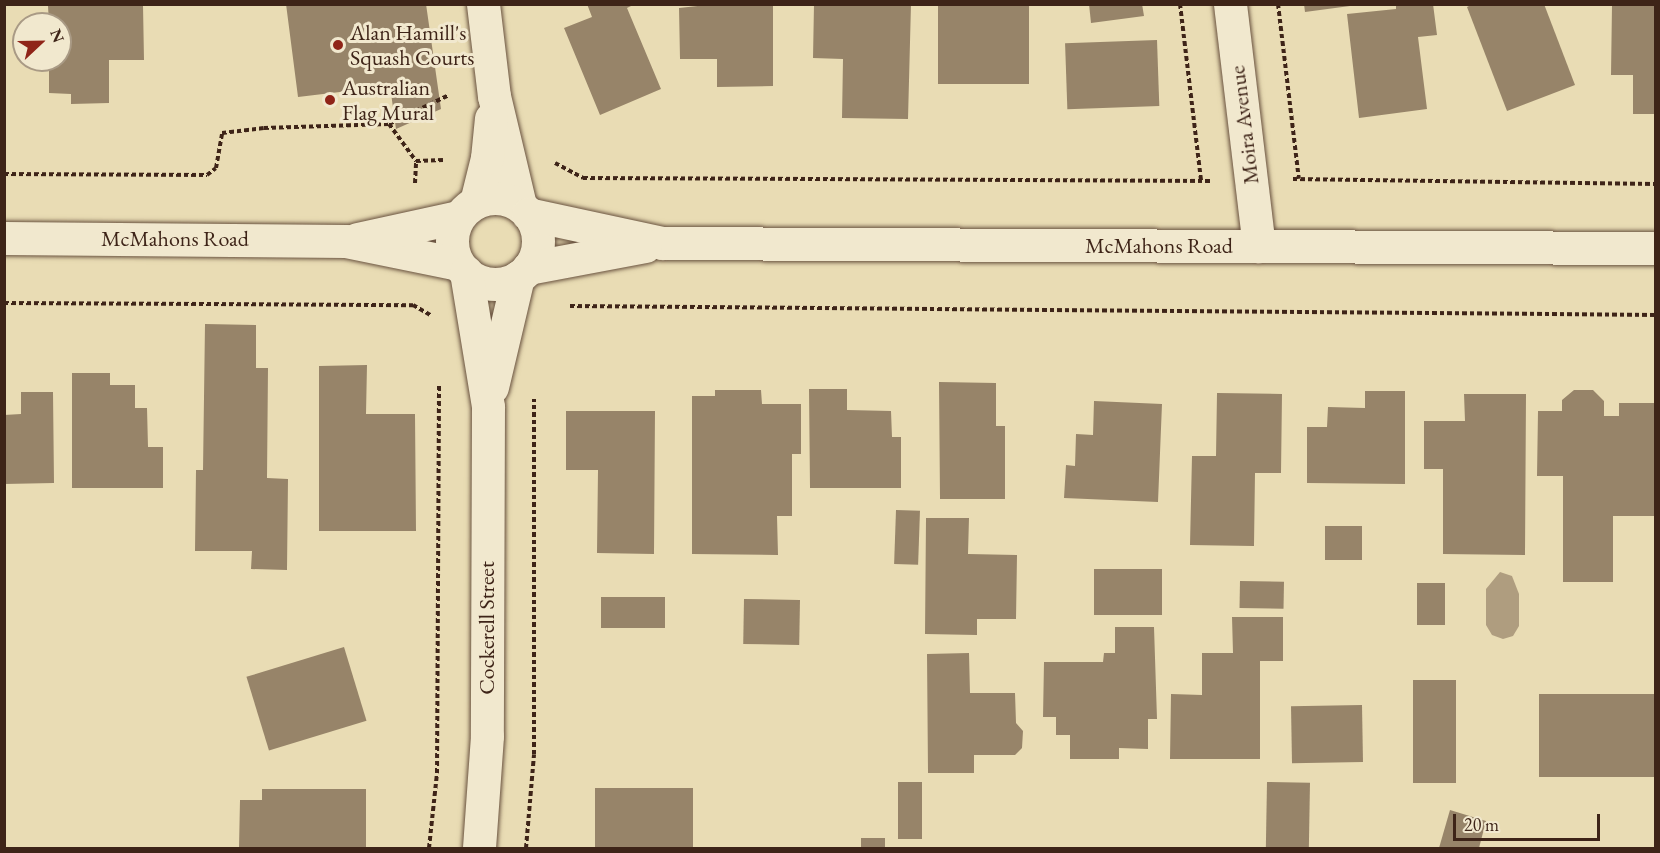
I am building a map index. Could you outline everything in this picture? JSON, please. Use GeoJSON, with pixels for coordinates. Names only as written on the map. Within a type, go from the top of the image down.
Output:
{"type":"FeatureCollection","features":[{"type":"Feature","properties":{"kind":"street"},"geometry":{"type":"LineString","coordinates":[[483,4],[494,96],[524,210],[537,241],[523,273],[491,284],[462,268],[452,235],[467,210],[487,158],[494,96]]}},
{"type":"Feature","properties":{"kind":"street","name":"Moira Avenue"},"geometry":{"type":"LineString","coordinates":[[1230,4],[1259,246]]}},
{"type":"Feature","properties":{"kind":"street"},"geometry":{"type":"LineString","coordinates":[[467,210],[504,199],[524,210]]}},
{"type":"Feature","properties":{"kind":"street","name":"McMahons Road"},"geometry":{"type":"LineString","coordinates":[[346,241],[467,210]]}},
{"type":"Feature","properties":{"kind":"street","name":"McMahons Road"},"geometry":{"type":"LineString","coordinates":[[524,210],[662,243]]}},
{"type":"Feature","properties":{"kind":"street","name":"McMahons Road"},"geometry":{"type":"LineString","coordinates":[[4,238],[346,241],[462,268]]}},
{"type":"Feature","properties":{"kind":"street","name":"McMahons Road"},"geometry":{"type":"LineString","coordinates":[[523,273],[662,243],[1656,248]]}},
{"type":"Feature","properties":{"kind":"street","name":"Cockerell Street"},"geometry":{"type":"LineString","coordinates":[[462,268],[488,406],[487,736],[479,849]]}},
{"type":"Feature","properties":{"kind":"street","name":"Cockerell Street"},"geometry":{"type":"LineString","coordinates":[[488,406],[523,273]]}},
{"type":"Feature","properties":{"kind":"path"},"geometry":{"type":"LineString","coordinates":[[549,156],[583,178],[1201,181],[1180,4]]}},
{"type":"Feature","properties":{"kind":"path"},"geometry":{"type":"LineString","coordinates":[[1278,4],[1299,178],[1656,184]]}},
{"type":"Feature","properties":{"kind":"path"},"geometry":{"type":"LineString","coordinates":[[4,174],[207,175],[216,168],[219,137],[226,130],[389,124],[449,95]]}},
{"type":"Feature","properties":{"kind":"path"},"geometry":{"type":"LineString","coordinates":[[389,124],[416,161],[446,160]]}},
{"type":"Feature","properties":{"kind":"path"},"geometry":{"type":"LineString","coordinates":[[4,303],[413,305],[439,320]]}},
{"type":"Feature","properties":{"kind":"path"},"geometry":{"type":"LineString","coordinates":[[558,309],[568,305],[1656,315]]}},
{"type":"Feature","properties":{"kind":"path"},"geometry":{"type":"LineString","coordinates":[[429,849],[437,773],[439,379]]}},
{"type":"Feature","properties":{"kind":"path"},"geometry":{"type":"LineString","coordinates":[[526,849],[534,754],[534,392]]}},
{"type":"Feature","properties":{"kind":"shaded area"},"geometry":{"type":"Polygon","coordinates":[[[1500,572],[1512,576],[1519,594],[1519,626],[1513,636],[1503,639],[1492,635],[1486,625],[1486,589],[1500,572]]]}},
{"type":"Feature","properties":{"kind":"building"},"geometry":{"type":"Polygon","coordinates":[[[286,4],[426,4],[441,109],[396,129],[390,86],[298,97],[286,4]]]}},
{"type":"Feature","properties":{"kind":"building"},"geometry":{"type":"Polygon","coordinates":[[[587,4],[635,4],[627,8],[661,89],[600,115],[564,28],[592,17],[587,4]]]}},
{"type":"Feature","properties":{"kind":"building"},"geometry":{"type":"Polygon","coordinates":[[[716,4],[773,4],[773,86],[717,87],[717,59],[680,59],[679,8],[716,4]]]}},
{"type":"Feature","properties":{"kind":"building"},"geometry":{"type":"Polygon","coordinates":[[[814,4],[911,4],[908,119],[842,118],[843,59],[813,58],[814,4]]]}},
{"type":"Feature","properties":{"kind":"building"},"geometry":{"type":"Polygon","coordinates":[[[938,4],[1029,4],[1029,84],[938,84],[938,4]]]}},
{"type":"Feature","properties":{"kind":"building"},"geometry":{"type":"Polygon","coordinates":[[[1089,4],[1142,4],[1144,16],[1091,23],[1089,4]]]}},
{"type":"Feature","properties":{"kind":"building"},"geometry":{"type":"Polygon","coordinates":[[[1304,4],[1350,4],[1350,6],[1305,12],[1304,4]]]}},
{"type":"Feature","properties":{"kind":"building"},"geometry":{"type":"Polygon","coordinates":[[[1396,4],[1433,4],[1437,35],[1418,37],[1427,109],[1359,118],[1347,14],[1396,9],[1396,4]]]}},
{"type":"Feature","properties":{"kind":"building"},"geometry":{"type":"Polygon","coordinates":[[[1473,4],[1544,4],[1575,85],[1507,111],[1467,7],[1473,4]]]}},
{"type":"Feature","properties":{"kind":"building"},"geometry":{"type":"Polygon","coordinates":[[[143,5],[144,60],[109,60],[109,103],[71,104],[71,94],[49,93],[49,72],[72,72],[72,12],[48,12],[48,6],[143,5]]]}},
{"type":"Feature","properties":{"kind":"building"},"geometry":{"type":"Polygon","coordinates":[[[1612,5],[1656,5],[1656,114],[1633,114],[1633,75],[1611,75],[1612,5]]]}},
{"type":"Feature","properties":{"kind":"building"},"geometry":{"type":"Polygon","coordinates":[[[1157,40],[1159,106],[1067,109],[1065,43],[1157,40]]]}},
{"type":"Feature","properties":{"kind":"building"},"geometry":{"type":"Polygon","coordinates":[[[205,324],[256,325],[256,368],[268,368],[267,478],[288,479],[287,570],[251,569],[252,551],[195,551],[196,470],[203,470],[205,324]]]}},
{"type":"Feature","properties":{"kind":"building"},"geometry":{"type":"Polygon","coordinates":[[[367,365],[366,414],[415,414],[416,531],[319,531],[319,366],[367,365]]]}},
{"type":"Feature","properties":{"kind":"building"},"geometry":{"type":"Polygon","coordinates":[[[72,373],[110,373],[110,385],[135,385],[135,408],[147,408],[148,447],[163,447],[163,488],[72,488],[72,373]]]}},
{"type":"Feature","properties":{"kind":"building"},"geometry":{"type":"Polygon","coordinates":[[[939,382],[996,383],[996,426],[1005,426],[1005,499],[940,499],[939,382]]]}},
{"type":"Feature","properties":{"kind":"building"},"geometry":{"type":"Polygon","coordinates":[[[809,389],[847,389],[847,410],[891,411],[892,437],[901,437],[901,488],[810,488],[809,389]]]}},
{"type":"Feature","properties":{"kind":"building"},"geometry":{"type":"Polygon","coordinates":[[[715,390],[761,390],[762,404],[801,404],[801,454],[792,454],[792,516],[777,516],[778,555],[692,554],[692,396],[715,396],[715,390]]]}},
{"type":"Feature","properties":{"kind":"building"},"geometry":{"type":"Polygon","coordinates":[[[1574,390],[1593,390],[1604,401],[1604,416],[1619,416],[1619,403],[1654,403],[1656,516],[1613,516],[1613,582],[1563,582],[1563,476],[1537,476],[1538,411],[1562,411],[1562,400],[1574,390]]]}},
{"type":"Feature","properties":{"kind":"building"},"geometry":{"type":"Polygon","coordinates":[[[1365,391],[1405,391],[1405,484],[1307,483],[1307,427],[1327,427],[1328,407],[1365,408],[1365,391]]]}},
{"type":"Feature","properties":{"kind":"building"},"geometry":{"type":"Polygon","coordinates":[[[21,392],[53,392],[54,483],[4,484],[4,415],[21,414],[21,392]]]}},
{"type":"Feature","properties":{"kind":"building"},"geometry":{"type":"Polygon","coordinates":[[[1217,393],[1282,394],[1281,473],[1255,473],[1254,546],[1190,545],[1192,456],[1216,456],[1217,393]]]}},
{"type":"Feature","properties":{"kind":"building"},"geometry":{"type":"Polygon","coordinates":[[[1464,394],[1526,394],[1525,555],[1443,554],[1443,469],[1424,469],[1424,421],[1465,421],[1464,394]]]}},
{"type":"Feature","properties":{"kind":"building"},"geometry":{"type":"Polygon","coordinates":[[[1094,401],[1162,404],[1158,502],[1064,498],[1066,465],[1075,466],[1076,434],[1093,435],[1094,401]]]}},
{"type":"Feature","properties":{"kind":"building"},"geometry":{"type":"Polygon","coordinates":[[[566,411],[655,411],[654,554],[597,553],[598,470],[566,470],[566,411]]]}},
{"type":"Feature","properties":{"kind":"building"},"geometry":{"type":"Polygon","coordinates":[[[896,510],[920,511],[918,565],[894,564],[896,510]]]}},
{"type":"Feature","properties":{"kind":"building"},"geometry":{"type":"Polygon","coordinates":[[[926,518],[969,518],[968,554],[1017,555],[1016,619],[977,619],[977,635],[925,634],[926,518]]]}},
{"type":"Feature","properties":{"kind":"building"},"geometry":{"type":"Polygon","coordinates":[[[1325,526],[1362,526],[1362,560],[1325,560],[1325,526]]]}},
{"type":"Feature","properties":{"kind":"building"},"geometry":{"type":"Polygon","coordinates":[[[1094,569],[1162,569],[1162,615],[1094,615],[1094,569]]]}},
{"type":"Feature","properties":{"kind":"building"},"geometry":{"type":"Polygon","coordinates":[[[1240,581],[1284,582],[1284,609],[1240,608],[1240,581]]]}},
{"type":"Feature","properties":{"kind":"building"},"geometry":{"type":"Polygon","coordinates":[[[1417,583],[1445,583],[1445,625],[1417,625],[1417,583]]]}},
{"type":"Feature","properties":{"kind":"building"},"geometry":{"type":"Polygon","coordinates":[[[601,597],[665,597],[665,628],[601,628],[601,597]]]}},
{"type":"Feature","properties":{"kind":"building"},"geometry":{"type":"Polygon","coordinates":[[[744,599],[800,600],[799,645],[743,644],[744,599]]]}},
{"type":"Feature","properties":{"kind":"building"},"geometry":{"type":"Polygon","coordinates":[[[1232,617],[1283,617],[1283,661],[1260,661],[1260,759],[1170,759],[1171,694],[1202,695],[1202,653],[1233,653],[1232,617]]]}},
{"type":"Feature","properties":{"kind":"building"},"geometry":{"type":"Polygon","coordinates":[[[1115,627],[1154,627],[1157,719],[1148,719],[1148,749],[1119,748],[1119,759],[1070,759],[1070,735],[1056,735],[1056,717],[1043,717],[1044,662],[1103,662],[1104,653],[1115,653],[1115,627]]]}},
{"type":"Feature","properties":{"kind":"building"},"geometry":{"type":"Polygon","coordinates":[[[344,647],[367,721],[269,750],[246,677],[344,647]]]}},
{"type":"Feature","properties":{"kind":"building"},"geometry":{"type":"Polygon","coordinates":[[[969,653],[970,693],[1015,693],[1016,723],[1023,731],[1022,748],[1015,755],[974,755],[974,773],[928,773],[927,654],[969,653]]]}},
{"type":"Feature","properties":{"kind":"building"},"geometry":{"type":"Polygon","coordinates":[[[1413,680],[1456,680],[1456,783],[1413,783],[1413,680]]]}},
{"type":"Feature","properties":{"kind":"building"},"geometry":{"type":"Polygon","coordinates":[[[1539,694],[1656,694],[1656,777],[1539,777],[1539,694]]]}},
{"type":"Feature","properties":{"kind":"building"},"geometry":{"type":"Polygon","coordinates":[[[1362,705],[1363,762],[1292,763],[1291,706],[1362,705]]]}},
{"type":"Feature","properties":{"kind":"building"},"geometry":{"type":"Polygon","coordinates":[[[898,782],[922,782],[922,839],[898,839],[898,782]]]}},
{"type":"Feature","properties":{"kind":"building"},"geometry":{"type":"Polygon","coordinates":[[[1267,782],[1310,783],[1309,848],[1266,847],[1267,782]]]}},
{"type":"Feature","properties":{"kind":"building"},"geometry":{"type":"Polygon","coordinates":[[[595,788],[693,788],[693,848],[595,848],[595,788]]]}},
{"type":"Feature","properties":{"kind":"building"},"geometry":{"type":"Polygon","coordinates":[[[262,789],[366,789],[366,848],[239,848],[240,800],[262,800],[262,789]]]}},
{"type":"Feature","properties":{"kind":"building"},"geometry":{"type":"Polygon","coordinates":[[[1450,810],[1486,821],[1479,848],[1439,848],[1450,810]]]}},
{"type":"Feature","properties":{"kind":"building"},"geometry":{"type":"Polygon","coordinates":[[[861,838],[885,838],[885,848],[861,848],[861,838]]]}},
{"type":"Feature","properties":{"kind":"place","name":"Alan Hamill's Squash Courts"},"geometry":{"type":"Point","coordinates":[338,45]}},
{"type":"Feature","properties":{"kind":"place","name":"Australian Flag Mural"},"geometry":{"type":"Point","coordinates":[330,100]}}]}
